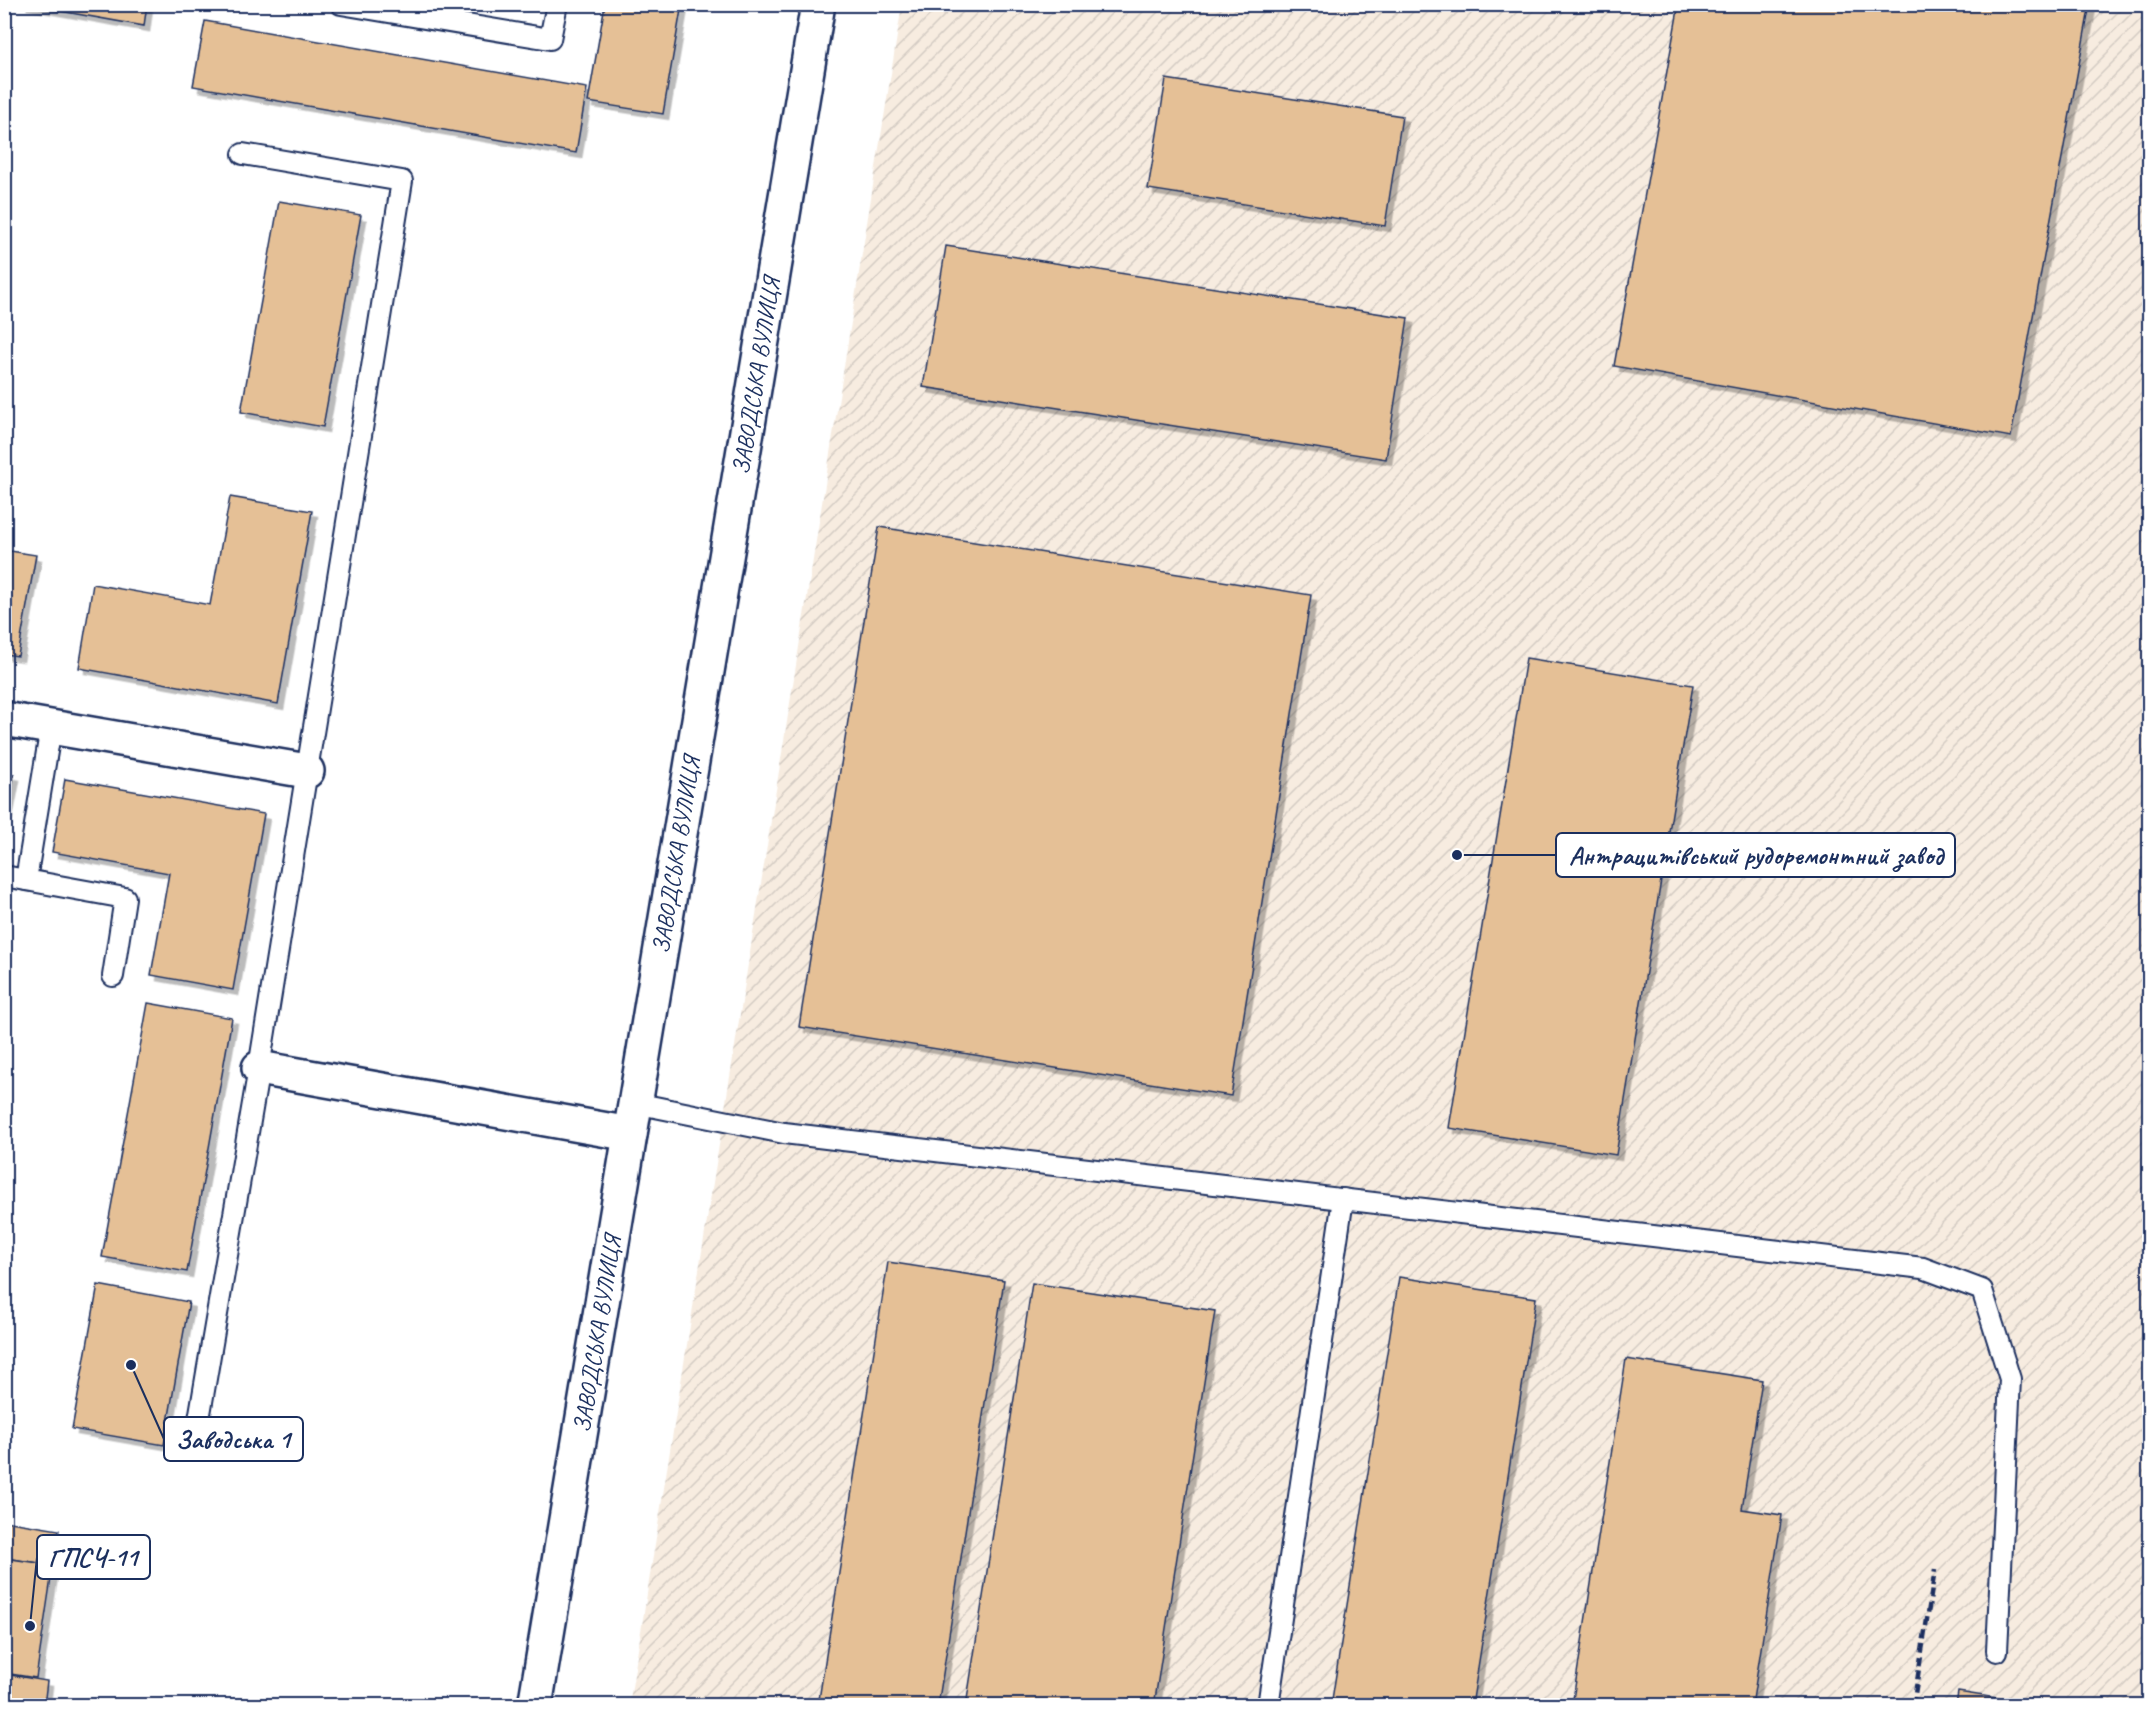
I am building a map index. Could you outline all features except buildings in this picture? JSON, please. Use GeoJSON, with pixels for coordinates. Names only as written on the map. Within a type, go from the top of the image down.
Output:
{"type":"FeatureCollection","features":[{"type":"Feature","properties":{"kind":"main road","name":"ЗАВОДСЬКА ВУЛИЦЯ"},"geometry":{"type":"LineString","coordinates":[[535,1706],[818,4]]}},
{"type":"Feature","properties":{"kind":"main road"},"geometry":{"type":"LineString","coordinates":[[4,719],[307,771]]}},
{"type":"Feature","properties":{"kind":"main road"},"geometry":{"type":"LineString","coordinates":[[259,1068],[633,1118]]}},
{"type":"Feature","properties":{"kind":"lane"},"geometry":{"type":"LineString","coordinates":[[340,4],[550,39],[556,4]]}},
{"type":"Feature","properties":{"kind":"lane"},"geometry":{"type":"LineString","coordinates":[[196,1437],[259,1068],[402,181],[243,154]]}},
{"type":"Feature","properties":{"kind":"lane"},"geometry":{"type":"LineString","coordinates":[[26,880],[51,727]]}},
{"type":"Feature","properties":{"kind":"lane"},"geometry":{"type":"LineString","coordinates":[[4,876],[125,898],[113,976]]}},
{"type":"Feature","properties":{"kind":"lane"},"geometry":{"type":"LineString","coordinates":[[633,1118],[784,1133],[1923,1268],[1982,1290],[2010,1379],[1997,1651]]}},
{"type":"Feature","properties":{"kind":"lane"},"geometry":{"type":"LineString","coordinates":[[1268,1706],[1343,1199]]}},
{"type":"Feature","properties":{"kind":"shaded area"},"geometry":{"type":"Polygon","coordinates":[[[902,5],[2149,5],[2149,1705],[629,1706],[902,5]]]}},
{"type":"Feature","properties":{"kind":"railway"},"geometry":{"type":"LineString","coordinates":[[1913,1706],[1935,1570]]}},
{"type":"Feature","properties":{"kind":"place","name":"Антрацитівський рудоремонтний завод"},"geometry":{"type":"Point","coordinates":[1457,855]}},
{"type":"Feature","properties":{"kind":"place","name":"Заводська 1"},"geometry":{"type":"Point","coordinates":[131,1365]}},
{"type":"Feature","properties":{"kind":"place","name":"ГПСЧ-11"},"geometry":{"type":"Point","coordinates":[30,1626]}}]}
